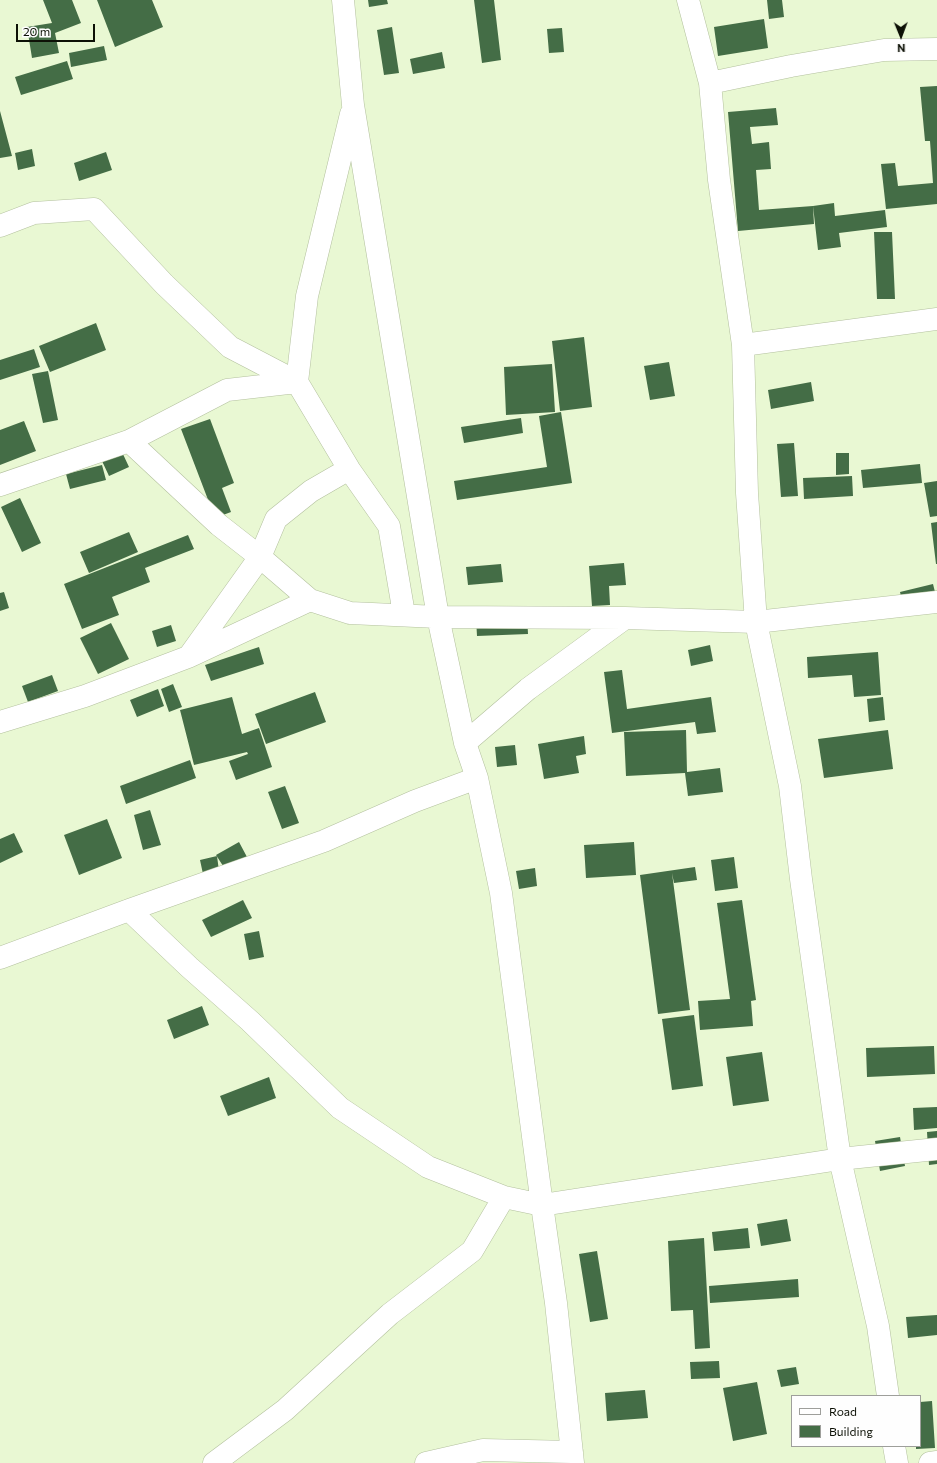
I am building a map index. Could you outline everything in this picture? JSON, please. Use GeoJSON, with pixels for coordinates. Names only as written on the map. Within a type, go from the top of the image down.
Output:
{"type":"FeatureCollection","features":[{"type":"Feature","properties":{"kind":"street"},"geometry":{"type":"LineString","coordinates":[[343,0],[353,105],[438,617],[464,743],[477,778],[501,893],[556,1303],[573,1458],[483,1450],[426,1463]]}},
{"type":"Feature","properties":{"kind":"street"},"geometry":{"type":"LineString","coordinates":[[688,0],[710,84],[720,180],[743,345],[747,493],[756,622],[790,786],[801,880],[840,1159],[878,1326],[888,1395]]}},
{"type":"Feature","properties":{"kind":"street"},"geometry":{"type":"LineString","coordinates":[[710,84],[791,66],[884,50],[937,49]]}},
{"type":"Feature","properties":{"kind":"street"},"geometry":{"type":"LineString","coordinates":[[297,382],[307,296],[353,105]]}},
{"type":"Feature","properties":{"kind":"street"},"geometry":{"type":"LineString","coordinates":[[0,226],[34,213],[94,209],[164,284],[230,346],[297,382],[349,469],[389,526],[404,614]]}},
{"type":"Feature","properties":{"kind":"street"},"geometry":{"type":"LineString","coordinates":[[743,345],[937,318]]}},
{"type":"Feature","properties":{"kind":"street"},"geometry":{"type":"LineString","coordinates":[[0,485],[129,441],[228,390],[297,382]]}},
{"type":"Feature","properties":{"kind":"street"},"geometry":{"type":"LineString","coordinates":[[129,441],[218,525],[260,557],[310,600],[350,613],[404,614],[438,617],[625,618],[756,622],[937,602]]}},
{"type":"Feature","properties":{"kind":"street"},"geometry":{"type":"LineString","coordinates":[[188,657],[260,557],[276,519],[311,491],[349,469]]}},
{"type":"Feature","properties":{"kind":"street"},"geometry":{"type":"LineString","coordinates":[[0,722],[85,696],[188,657],[310,600]]}},
{"type":"Feature","properties":{"kind":"street"},"geometry":{"type":"LineString","coordinates":[[464,743],[528,689],[625,618]]}},
{"type":"Feature","properties":{"kind":"street"},"geometry":{"type":"LineString","coordinates":[[0,958],[129,910],[324,841],[415,801],[477,778]]}},
{"type":"Feature","properties":{"kind":"street"},"geometry":{"type":"LineString","coordinates":[[129,910],[189,967],[250,1021],[340,1108],[428,1167],[504,1197],[542,1205],[840,1159],[937,1149]]}},
{"type":"Feature","properties":{"kind":"street"},"geometry":{"type":"LineString","coordinates":[[214,1463],[285,1410],[390,1314],[472,1251],[504,1197]]}},
{"type":"Feature","properties":{"kind":"street"},"geometry":{"type":"LineString","coordinates":[[894,1447],[896,1463]]}},
{"type":"Feature","properties":{"kind":"street"},"geometry":{"type":"LineString","coordinates":[[930,1463],[937,1462]]}},
{"type":"Feature","properties":{"kind":"building"},"geometry":{"type":"Polygon","coordinates":[[[43,0],[72,0],[81,23],[55,33],[59,53],[32,58],[27,27],[52,23],[43,0]]]}},
{"type":"Feature","properties":{"kind":"building"},"geometry":{"type":"Polygon","coordinates":[[[97,0],[152,0],[163,27],[115,47],[97,0]]]}},
{"type":"Feature","properties":{"kind":"building"},"geometry":{"type":"Polygon","coordinates":[[[368,0],[387,0],[388,4],[369,7],[368,0]]]}},
{"type":"Feature","properties":{"kind":"building"},"geometry":{"type":"Polygon","coordinates":[[[474,0],[494,0],[501,60],[482,63],[474,0]]]}},
{"type":"Feature","properties":{"kind":"building"},"geometry":{"type":"Polygon","coordinates":[[[767,0],[782,0],[784,17],[769,19],[767,0]]]}},
{"type":"Feature","properties":{"kind":"building"},"geometry":{"type":"Polygon","coordinates":[[[764,19],[768,48],[718,56],[714,27],[764,19]]]}},
{"type":"Feature","properties":{"kind":"building"},"geometry":{"type":"Polygon","coordinates":[[[392,27],[399,73],[384,75],[377,30],[392,27]]]}},
{"type":"Feature","properties":{"kind":"building"},"geometry":{"type":"Polygon","coordinates":[[[562,28],[564,52],[549,53],[547,29],[562,28]]]}},
{"type":"Feature","properties":{"kind":"building"},"geometry":{"type":"Polygon","coordinates":[[[104,46],[107,60],[71,67],[69,53],[104,46]]]}},
{"type":"Feature","properties":{"kind":"building"},"geometry":{"type":"Polygon","coordinates":[[[442,52],[445,68],[413,74],[410,59],[442,52]]]}},
{"type":"Feature","properties":{"kind":"building"},"geometry":{"type":"Polygon","coordinates":[[[67,61],[73,79],[21,95],[15,77],[67,61]]]}},
{"type":"Feature","properties":{"kind":"building"},"geometry":{"type":"Polygon","coordinates":[[[937,86],[937,204],[886,209],[881,164],[895,163],[898,186],[933,183],[930,141],[925,141],[920,87],[937,86]]]}},
{"type":"Feature","properties":{"kind":"building"},"geometry":{"type":"Polygon","coordinates":[[[776,108],[778,125],[750,127],[752,144],[769,142],[771,169],[756,170],[759,210],[813,206],[814,224],[738,231],[728,112],[776,108]]]}},
{"type":"Feature","properties":{"kind":"building"},"geometry":{"type":"Polygon","coordinates":[[[0,111],[12,156],[0,158],[0,111]]]}},
{"type":"Feature","properties":{"kind":"building"},"geometry":{"type":"Polygon","coordinates":[[[32,149],[35,166],[18,170],[15,153],[32,149]]]}},
{"type":"Feature","properties":{"kind":"building"},"geometry":{"type":"Polygon","coordinates":[[[106,152],[112,170],[79,181],[74,163],[106,152]]]}},
{"type":"Feature","properties":{"kind":"building"},"geometry":{"type":"Polygon","coordinates":[[[834,203],[835,216],[885,210],[887,227],[839,233],[841,247],[818,250],[813,206],[834,203]]]}},
{"type":"Feature","properties":{"kind":"building"},"geometry":{"type":"Polygon","coordinates":[[[874,232],[892,232],[895,299],[877,299],[874,232]]]}},
{"type":"Feature","properties":{"kind":"building"},"geometry":{"type":"Polygon","coordinates":[[[96,323],[106,350],[50,372],[39,346],[96,323]]]}},
{"type":"Feature","properties":{"kind":"building"},"geometry":{"type":"Polygon","coordinates":[[[584,337],[592,407],[560,411],[552,341],[584,337]]]}},
{"type":"Feature","properties":{"kind":"building"},"geometry":{"type":"Polygon","coordinates":[[[34,349],[40,367],[0,380],[0,360],[34,349]]]}},
{"type":"Feature","properties":{"kind":"building"},"geometry":{"type":"Polygon","coordinates":[[[669,362],[675,396],[650,400],[644,366],[669,362]]]}},
{"type":"Feature","properties":{"kind":"building"},"geometry":{"type":"Polygon","coordinates":[[[552,364],[555,412],[506,415],[504,367],[552,364]]]}},
{"type":"Feature","properties":{"kind":"building"},"geometry":{"type":"Polygon","coordinates":[[[48,371],[58,420],[43,423],[32,374],[48,371]]]}},
{"type":"Feature","properties":{"kind":"building"},"geometry":{"type":"Polygon","coordinates":[[[811,382],[814,401],[771,409],[768,390],[811,382]]]}},
{"type":"Feature","properties":{"kind":"building"},"geometry":{"type":"Polygon","coordinates":[[[561,412],[572,483],[457,500],[454,481],[547,467],[539,416],[561,412]]]}},
{"type":"Feature","properties":{"kind":"building"},"geometry":{"type":"Polygon","coordinates":[[[521,418],[523,433],[464,443],[461,427],[521,418]]]}},
{"type":"Feature","properties":{"kind":"building"},"geometry":{"type":"Polygon","coordinates":[[[210,419],[234,483],[222,488],[231,512],[215,518],[181,429],[210,419]]]}},
{"type":"Feature","properties":{"kind":"building"},"geometry":{"type":"Polygon","coordinates":[[[24,421],[36,451],[0,465],[0,430],[24,421]]]}},
{"type":"Feature","properties":{"kind":"building"},"geometry":{"type":"Polygon","coordinates":[[[794,443],[798,496],[781,497],[777,444],[794,443]]]}},
{"type":"Feature","properties":{"kind":"building"},"geometry":{"type":"Polygon","coordinates":[[[122,452],[129,467],[109,476],[102,461],[122,452]]]}},
{"type":"Feature","properties":{"kind":"building"},"geometry":{"type":"Polygon","coordinates":[[[836,453],[849,453],[849,474],[836,475],[836,453]]]}},
{"type":"Feature","properties":{"kind":"building"},"geometry":{"type":"Polygon","coordinates":[[[920,464],[922,483],[863,488],[861,470],[920,464]]]}},
{"type":"Feature","properties":{"kind":"building"},"geometry":{"type":"Polygon","coordinates":[[[102,465],[106,480],[70,489],[66,474],[102,465]]]}},
{"type":"Feature","properties":{"kind":"building"},"geometry":{"type":"Polygon","coordinates":[[[852,476],[853,496],[804,499],[803,478],[852,476]]]}},
{"type":"Feature","properties":{"kind":"building"},"geometry":{"type":"Polygon","coordinates":[[[937,481],[937,516],[930,517],[924,483],[937,481]]]}},
{"type":"Feature","properties":{"kind":"building"},"geometry":{"type":"Polygon","coordinates":[[[20,498],[41,543],[22,552],[1,507],[20,498]]]}},
{"type":"Feature","properties":{"kind":"building"},"geometry":{"type":"Polygon","coordinates":[[[937,522],[937,564],[936,564],[931,523],[937,522]]]}},
{"type":"Feature","properties":{"kind":"building"},"geometry":{"type":"Polygon","coordinates":[[[129,532],[138,552],[89,573],[80,552],[129,532]]]}},
{"type":"Feature","properties":{"kind":"building"},"geometry":{"type":"Polygon","coordinates":[[[188,535],[194,549],[145,568],[150,582],[112,597],[119,615],[82,629],[64,584],[188,535]]]}},
{"type":"Feature","properties":{"kind":"building"},"geometry":{"type":"Polygon","coordinates":[[[624,563],[626,585],[609,586],[610,605],[592,606],[589,566],[624,563]]]}},
{"type":"Feature","properties":{"kind":"building"},"geometry":{"type":"Polygon","coordinates":[[[501,564],[503,582],[468,585],[466,567],[501,564]]]}},
{"type":"Feature","properties":{"kind":"building"},"geometry":{"type":"Polygon","coordinates":[[[933,584],[937,600],[904,609],[900,592],[933,584]]]}},
{"type":"Feature","properties":{"kind":"building"},"geometry":{"type":"Polygon","coordinates":[[[4,592],[9,608],[0,611],[0,593],[4,592]]]}},
{"type":"Feature","properties":{"kind":"building"},"geometry":{"type":"Polygon","coordinates":[[[527,615],[528,634],[477,636],[476,618],[527,615]]]}},
{"type":"Feature","properties":{"kind":"building"},"geometry":{"type":"Polygon","coordinates":[[[111,623],[129,659],[98,674],[80,638],[111,623]]]}},
{"type":"Feature","properties":{"kind":"building"},"geometry":{"type":"Polygon","coordinates":[[[171,625],[176,641],[157,647],[152,631],[171,625]]]}},
{"type":"Feature","properties":{"kind":"building"},"geometry":{"type":"Polygon","coordinates":[[[710,645],[713,661],[691,666],[688,650],[710,645]]]}},
{"type":"Feature","properties":{"kind":"building"},"geometry":{"type":"Polygon","coordinates":[[[259,647],[264,664],[211,681],[205,665],[259,647]]]}},
{"type":"Feature","properties":{"kind":"building"},"geometry":{"type":"Polygon","coordinates":[[[878,652],[881,695],[854,697],[852,675],[808,678],[807,657],[878,652]]]}},
{"type":"Feature","properties":{"kind":"building"},"geometry":{"type":"Polygon","coordinates":[[[622,670],[627,709],[711,697],[716,732],[697,734],[695,722],[612,733],[604,672],[622,670]]]}},
{"type":"Feature","properties":{"kind":"building"},"geometry":{"type":"Polygon","coordinates":[[[52,675],[58,691],[28,702],[22,686],[52,675]]]}},
{"type":"Feature","properties":{"kind":"building"},"geometry":{"type":"Polygon","coordinates":[[[173,684],[182,707],[169,712],[161,689],[173,684]]]}},
{"type":"Feature","properties":{"kind":"building"},"geometry":{"type":"Polygon","coordinates":[[[158,689],[164,706],[137,717],[130,700],[158,689]]]}},
{"type":"Feature","properties":{"kind":"building"},"geometry":{"type":"Polygon","coordinates":[[[315,692],[326,722],[266,744],[255,714],[315,692]]]}},
{"type":"Feature","properties":{"kind":"building"},"geometry":{"type":"Polygon","coordinates":[[[232,697],[242,734],[259,728],[272,767],[236,780],[229,761],[248,754],[247,752],[194,765],[180,710],[232,697]]]}},
{"type":"Feature","properties":{"kind":"building"},"geometry":{"type":"Polygon","coordinates":[[[883,697],[885,720],[869,722],[867,699],[883,697]]]}},
{"type":"Feature","properties":{"kind":"building"},"geometry":{"type":"Polygon","coordinates":[[[686,730],[687,772],[720,768],[723,792],[688,796],[685,773],[626,776],[624,732],[686,730]]]}},
{"type":"Feature","properties":{"kind":"building"},"geometry":{"type":"Polygon","coordinates":[[[888,730],[893,769],[824,778],[818,739],[888,730]]]}},
{"type":"Feature","properties":{"kind":"building"},"geometry":{"type":"Polygon","coordinates":[[[584,736],[586,754],[576,756],[579,773],[544,779],[538,744],[584,736]]]}},
{"type":"Feature","properties":{"kind":"building"},"geometry":{"type":"Polygon","coordinates":[[[515,745],[517,765],[497,767],[495,747],[515,745]]]}},
{"type":"Feature","properties":{"kind":"building"},"geometry":{"type":"Polygon","coordinates":[[[190,760],[196,778],[126,804],[120,786],[190,760]]]}},
{"type":"Feature","properties":{"kind":"building"},"geometry":{"type":"Polygon","coordinates":[[[285,786],[299,823],[282,829],[268,792],[285,786]]]}},
{"type":"Feature","properties":{"kind":"building"},"geometry":{"type":"Polygon","coordinates":[[[150,810],[161,845],[143,850],[134,815],[150,810]]]}},
{"type":"Feature","properties":{"kind":"building"},"geometry":{"type":"Polygon","coordinates":[[[107,819],[122,858],[79,875],[64,835],[107,819]]]}},
{"type":"Feature","properties":{"kind":"building"},"geometry":{"type":"Polygon","coordinates":[[[14,833],[23,852],[0,863],[0,839],[14,833]]]}},
{"type":"Feature","properties":{"kind":"building"},"geometry":{"type":"Polygon","coordinates":[[[239,842],[247,857],[225,869],[216,855],[239,842]]]}},
{"type":"Feature","properties":{"kind":"building"},"geometry":{"type":"Polygon","coordinates":[[[634,842],[636,875],[586,878],[584,845],[634,842]]]}},
{"type":"Feature","properties":{"kind":"building"},"geometry":{"type":"Polygon","coordinates":[[[217,856],[219,871],[203,874],[200,860],[217,856]]]}},
{"type":"Feature","properties":{"kind":"building"},"geometry":{"type":"Polygon","coordinates":[[[734,857],[738,888],[715,891],[711,860],[734,857]]]}},
{"type":"Feature","properties":{"kind":"building"},"geometry":{"type":"Polygon","coordinates":[[[695,867],[697,880],[674,883],[672,873],[690,1010],[658,1014],[640,875],[695,867]]]}},
{"type":"Feature","properties":{"kind":"building"},"geometry":{"type":"Polygon","coordinates":[[[535,868],[537,886],[519,889],[516,871],[535,868]]]}},
{"type":"Feature","properties":{"kind":"building"},"geometry":{"type":"Polygon","coordinates":[[[243,900],[252,918],[211,937],[202,920],[243,900]]]}},
{"type":"Feature","properties":{"kind":"building"},"geometry":{"type":"Polygon","coordinates":[[[742,900],[756,1000],[751,1001],[753,1026],[700,1030],[698,1001],[730,999],[717,903],[742,900]]]}},
{"type":"Feature","properties":{"kind":"building"},"geometry":{"type":"Polygon","coordinates":[[[259,931],[264,957],[249,960],[244,934],[259,931]]]}},
{"type":"Feature","properties":{"kind":"building"},"geometry":{"type":"Polygon","coordinates":[[[202,1006],[209,1025],[174,1039],[167,1020],[202,1006]]]}},
{"type":"Feature","properties":{"kind":"building"},"geometry":{"type":"Polygon","coordinates":[[[694,1015],[703,1086],[672,1090],[662,1019],[694,1015]]]}},
{"type":"Feature","properties":{"kind":"building"},"geometry":{"type":"Polygon","coordinates":[[[934,1046],[935,1074],[867,1077],[866,1048],[934,1046]]]}},
{"type":"Feature","properties":{"kind":"building"},"geometry":{"type":"Polygon","coordinates":[[[762,1052],[769,1101],[733,1106],[726,1057],[762,1052]]]}},
{"type":"Feature","properties":{"kind":"building"},"geometry":{"type":"Polygon","coordinates":[[[269,1077],[276,1098],[228,1116],[220,1096],[269,1077]]]}},
{"type":"Feature","properties":{"kind":"building"},"geometry":{"type":"Polygon","coordinates":[[[937,1107],[937,1128],[914,1130],[913,1108],[937,1107]]]}},
{"type":"Feature","properties":{"kind":"building"},"geometry":{"type":"Polygon","coordinates":[[[937,1131],[937,1164],[929,1165],[927,1132],[937,1131]]]}},
{"type":"Feature","properties":{"kind":"building"},"geometry":{"type":"Polygon","coordinates":[[[900,1137],[905,1166],[880,1171],[875,1141],[900,1137]]]}},
{"type":"Feature","properties":{"kind":"building"},"geometry":{"type":"Polygon","coordinates":[[[787,1219],[791,1241],[761,1246],[757,1224],[787,1219]]]}},
{"type":"Feature","properties":{"kind":"building"},"geometry":{"type":"Polygon","coordinates":[[[748,1228],[750,1248],[714,1251],[712,1232],[748,1228]]]}},
{"type":"Feature","properties":{"kind":"building"},"geometry":{"type":"Polygon","coordinates":[[[704,1238],[710,1348],[695,1349],[693,1310],[671,1311],[668,1241],[704,1238]]]}},
{"type":"Feature","properties":{"kind":"building"},"geometry":{"type":"Polygon","coordinates":[[[597,1251],[608,1319],[590,1322],[579,1254],[597,1251]]]}},
{"type":"Feature","properties":{"kind":"building"},"geometry":{"type":"Polygon","coordinates":[[[798,1279],[799,1297],[710,1303],[709,1286],[798,1279]]]}},
{"type":"Feature","properties":{"kind":"building"},"geometry":{"type":"Polygon","coordinates":[[[937,1315],[937,1335],[908,1338],[906,1317],[937,1315]]]}},
{"type":"Feature","properties":{"kind":"building"},"geometry":{"type":"Polygon","coordinates":[[[719,1361],[720,1378],[691,1379],[690,1362],[719,1361]]]}},
{"type":"Feature","properties":{"kind":"building"},"geometry":{"type":"Polygon","coordinates":[[[796,1367],[799,1384],[781,1387],[777,1370],[796,1367]]]}},
{"type":"Feature","properties":{"kind":"building"},"geometry":{"type":"Polygon","coordinates":[[[757,1382],[767,1434],[733,1441],[723,1388],[757,1382]]]}},
{"type":"Feature","properties":{"kind":"building"},"geometry":{"type":"Polygon","coordinates":[[[645,1390],[648,1418],[607,1421],[605,1393],[645,1390]]]}},
{"type":"Feature","properties":{"kind":"building"},"geometry":{"type":"Polygon","coordinates":[[[932,1401],[935,1448],[916,1449],[916,1447],[921,1447],[921,1402],[932,1401]]]}}]}
